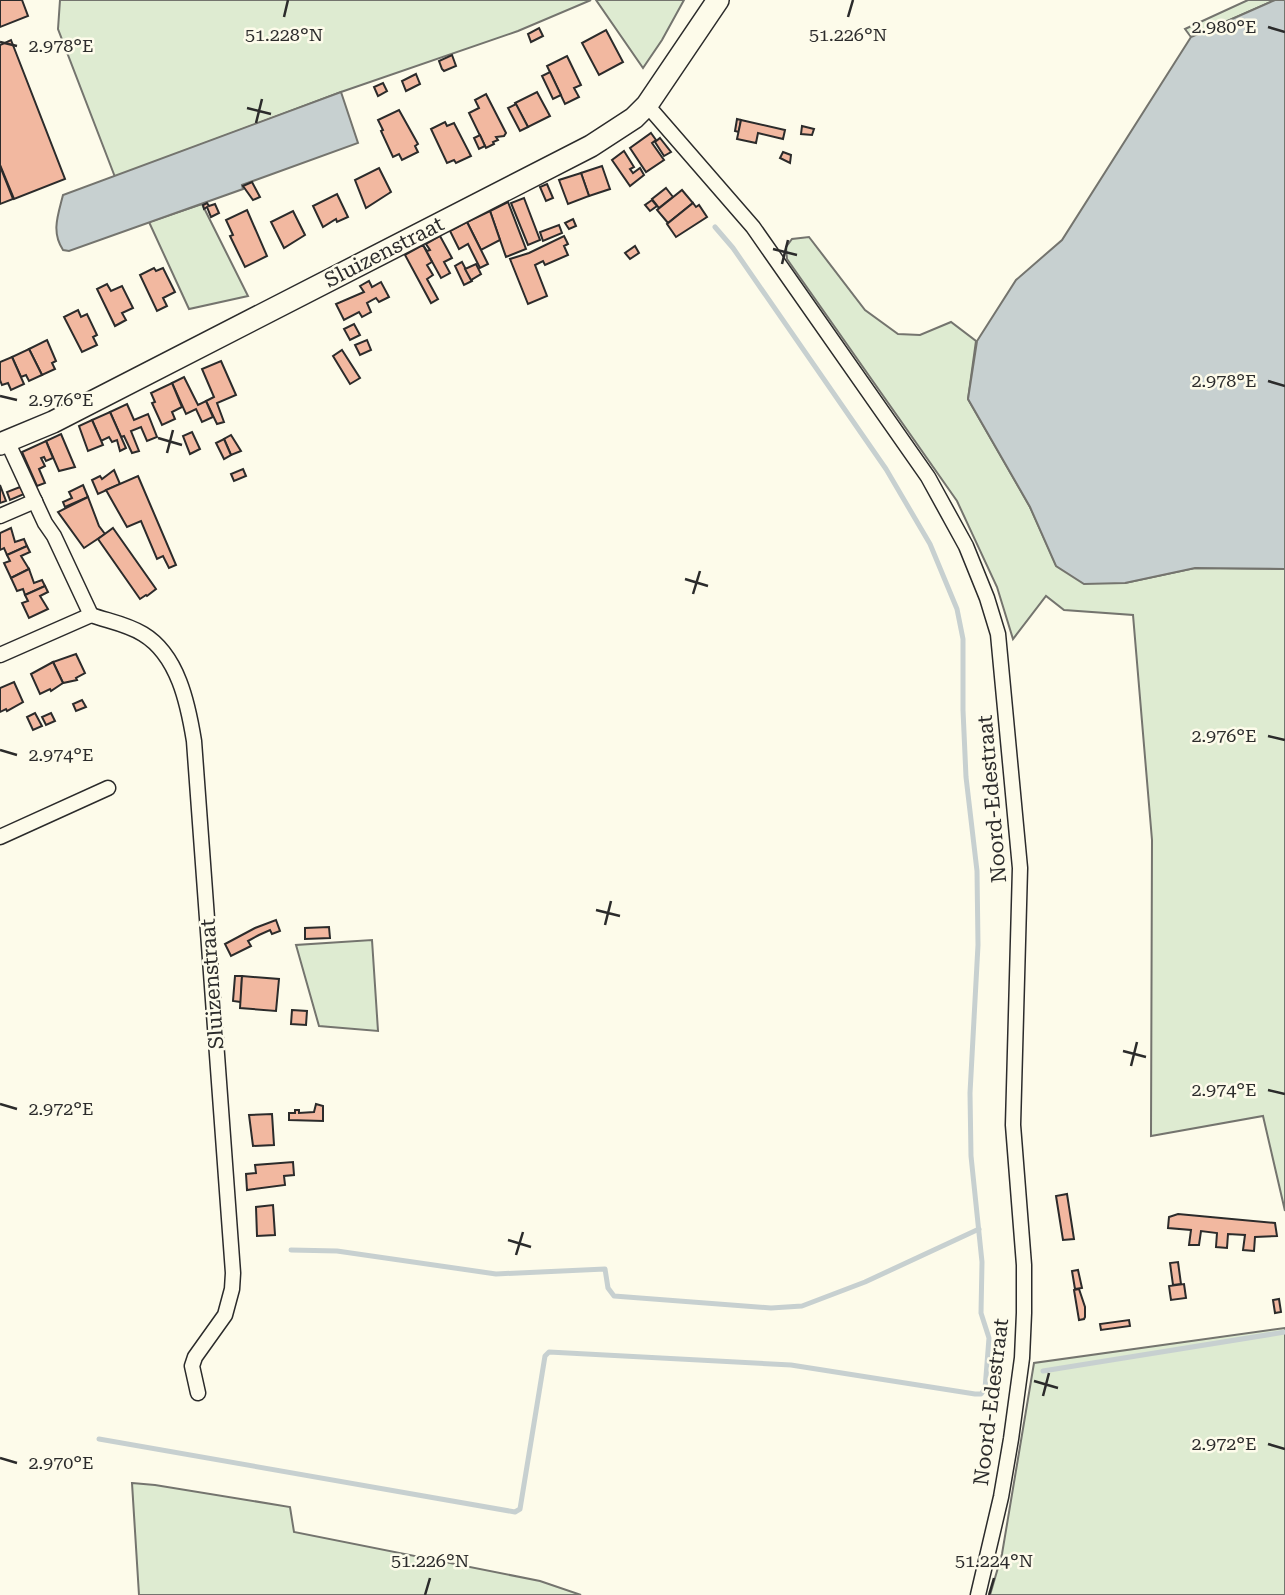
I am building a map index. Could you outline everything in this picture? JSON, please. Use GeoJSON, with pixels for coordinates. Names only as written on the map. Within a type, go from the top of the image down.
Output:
{"type":"FeatureCollection","features":[{"type":"Feature","properties":{"kind":"street","name":"Sluizenstraat"},"geometry":{"type":"LineString","coordinates":[[4,442],[64,416],[591,146],[625,125],[647,106],[718,0]]}},
{"type":"Feature","properties":{"kind":"street","name":"Noord-Edestraat"},"geometry":{"type":"LineString","coordinates":[[647,106],[753,227],[928,477],[966,546],[998,634],[1020,868],[1013,1125],[1024,1265],[1024,1313],[1022,1357],[1011,1439],[1001,1497],[978,1595]]}},
{"type":"Feature","properties":{"kind":"street"},"geometry":{"type":"LineString","coordinates":[[0,656],[91,615],[54,536],[4,442]]}},
{"type":"Feature","properties":{"kind":"street"},"geometry":{"type":"LineString","coordinates":[[0,516],[34,501]]}},
{"type":"Feature","properties":{"kind":"street","name":"Sluizenstraat"},"geometry":{"type":"LineString","coordinates":[[91,615],[144,634],[158,648],[184,689],[194,741],[233,1273],[225,1315],[195,1357],[192,1366],[198,1393]]}},
{"type":"Feature","properties":{"kind":"street"},"geometry":{"type":"LineString","coordinates":[[0,837],[108,788]]}},
{"type":"Feature","properties":{"kind":"green space"},"geometry":{"type":"Polygon","coordinates":[[[60,0],[591,0],[518,31],[341,92],[115,177],[58,29],[60,0]]]}},
{"type":"Feature","properties":{"kind":"green space"},"geometry":{"type":"Polygon","coordinates":[[[596,0],[684,0],[643,68],[596,0]]]}},
{"type":"Feature","properties":{"kind":"green space"},"geometry":{"type":"Polygon","coordinates":[[[1248,0],[1275,0],[1191,37],[1185,29],[1248,0]]]}},
{"type":"Feature","properties":{"kind":"green space"},"geometry":{"type":"Polygon","coordinates":[[[202,204],[248,296],[189,309],[149,222],[202,204]]]}},
{"type":"Feature","properties":{"kind":"green space"},"geometry":{"type":"Polygon","coordinates":[[[809,237],[865,310],[898,334],[920,335],[951,322],[976,341],[968,399],[1030,507],[1056,565],[1125,583],[1195,568],[1285,569],[1285,1211],[1263,1116],[1151,1136],[1152,840],[1133,615],[1064,610],[1046,596],[1013,639],[997,587],[957,501],[787,259],[786,247],[792,239],[809,237]]]}},
{"type":"Feature","properties":{"kind":"green space"},"geometry":{"type":"Polygon","coordinates":[[[372,940],[378,1031],[319,1026],[296,945],[372,940]]]}},
{"type":"Feature","properties":{"kind":"green space"},"geometry":{"type":"Polygon","coordinates":[[[1285,1328],[1285,1595],[990,1595],[1002,1554],[1034,1363],[1285,1328]]]}},
{"type":"Feature","properties":{"kind":"green space"},"geometry":{"type":"Polygon","coordinates":[[[132,1483],[290,1507],[294,1532],[540,1581],[581,1595],[139,1595],[132,1483]]]}},
{"type":"Feature","properties":{"kind":"shaded area"},"geometry":{"type":"Polygon","coordinates":[[[1275,0],[1285,0],[1285,569],[1195,568],[1125,583],[1084,584],[1056,566],[1030,507],[968,399],[977,341],[1016,280],[1062,240],[1191,37],[1275,0]]]}},
{"type":"Feature","properties":{"kind":"shaded area"},"geometry":{"type":"Polygon","coordinates":[[[341,92],[358,143],[242,185],[243,189],[69,251],[63,250],[59,243],[56,230],[63,195],[341,92]]]}},
{"type":"Feature","properties":{"kind":"building"},"geometry":{"type":"Polygon","coordinates":[[[0,0],[22,0],[28,16],[0,27],[0,0]]]}},
{"type":"Feature","properties":{"kind":"building"},"geometry":{"type":"Polygon","coordinates":[[[539,28],[543,36],[531,42],[528,34],[539,28]]]}},
{"type":"Feature","properties":{"kind":"building"},"geometry":{"type":"Polygon","coordinates":[[[606,30],[623,62],[599,75],[582,43],[606,30]]]}},
{"type":"Feature","properties":{"kind":"building"},"geometry":{"type":"Polygon","coordinates":[[[11,40],[65,179],[14,199],[0,165],[0,45],[11,40]]]}},
{"type":"Feature","properties":{"kind":"building"},"geometry":{"type":"Polygon","coordinates":[[[452,55],[456,66],[444,71],[439,61],[452,55]]]}},
{"type":"Feature","properties":{"kind":"building"},"geometry":{"type":"Polygon","coordinates":[[[567,56],[581,85],[574,88],[579,97],[565,104],[547,66],[567,56]]]}},
{"type":"Feature","properties":{"kind":"building"},"geometry":{"type":"Polygon","coordinates":[[[550,72],[561,95],[553,99],[542,76],[550,72]]]}},
{"type":"Feature","properties":{"kind":"building"},"geometry":{"type":"Polygon","coordinates":[[[416,74],[420,84],[406,91],[402,81],[416,74]]]}},
{"type":"Feature","properties":{"kind":"building"},"geometry":{"type":"Polygon","coordinates":[[[383,83],[387,91],[378,96],[374,87],[383,83]]]}},
{"type":"Feature","properties":{"kind":"building"},"geometry":{"type":"Polygon","coordinates":[[[537,92],[550,116],[528,127],[515,103],[537,92]]]}},
{"type":"Feature","properties":{"kind":"building"},"geometry":{"type":"Polygon","coordinates":[[[486,94],[506,133],[496,137],[498,140],[486,148],[469,113],[479,108],[475,100],[486,94]]]}},
{"type":"Feature","properties":{"kind":"building"},"geometry":{"type":"Polygon","coordinates":[[[516,104],[528,127],[520,131],[508,108],[516,104]]]}},
{"type":"Feature","properties":{"kind":"building"},"geometry":{"type":"Polygon","coordinates":[[[399,110],[418,144],[415,146],[418,152],[402,160],[399,154],[393,157],[378,120],[399,110]]]}},
{"type":"Feature","properties":{"kind":"building"},"geometry":{"type":"Polygon","coordinates":[[[737,119],[741,120],[739,132],[735,131],[737,119]]]}},
{"type":"Feature","properties":{"kind":"building"},"geometry":{"type":"Polygon","coordinates":[[[741,120],[785,130],[783,139],[758,133],[756,143],[737,139],[741,120]]]}},
{"type":"Feature","properties":{"kind":"building"},"geometry":{"type":"Polygon","coordinates":[[[445,122],[447,126],[454,123],[471,156],[456,163],[454,160],[447,163],[431,129],[445,122]]]}},
{"type":"Feature","properties":{"kind":"building"},"geometry":{"type":"Polygon","coordinates":[[[802,126],[814,129],[812,135],[801,134],[802,126]]]}},
{"type":"Feature","properties":{"kind":"building"},"geometry":{"type":"Polygon","coordinates":[[[651,133],[656,140],[652,143],[664,160],[646,172],[630,148],[651,133]]]}},
{"type":"Feature","properties":{"kind":"building"},"geometry":{"type":"Polygon","coordinates":[[[480,135],[485,146],[479,149],[474,138],[480,135]]]}},
{"type":"Feature","properties":{"kind":"building"},"geometry":{"type":"Polygon","coordinates":[[[660,138],[671,152],[664,156],[655,142],[660,138]]]}},
{"type":"Feature","properties":{"kind":"building"},"geometry":{"type":"Polygon","coordinates":[[[624,151],[634,167],[630,169],[633,173],[640,168],[644,175],[630,186],[612,160],[624,151]]]}},
{"type":"Feature","properties":{"kind":"building"},"geometry":{"type":"Polygon","coordinates":[[[783,152],[791,155],[790,163],[780,158],[783,152]]]}},
{"type":"Feature","properties":{"kind":"building"},"geometry":{"type":"Polygon","coordinates":[[[0,166],[13,199],[0,204],[0,166]]]}},
{"type":"Feature","properties":{"kind":"building"},"geometry":{"type":"Polygon","coordinates":[[[602,166],[610,189],[589,196],[581,173],[602,166]]]}},
{"type":"Feature","properties":{"kind":"building"},"geometry":{"type":"Polygon","coordinates":[[[379,168],[391,192],[366,208],[355,180],[379,168]]]}},
{"type":"Feature","properties":{"kind":"building"},"geometry":{"type":"Polygon","coordinates":[[[581,173],[589,196],[568,204],[559,180],[581,173]]]}},
{"type":"Feature","properties":{"kind":"building"},"geometry":{"type":"Polygon","coordinates":[[[252,182],[260,197],[253,200],[243,186],[252,182]]]}},
{"type":"Feature","properties":{"kind":"building"},"geometry":{"type":"Polygon","coordinates":[[[547,184],[553,198],[546,201],[540,187],[547,184]]]}},
{"type":"Feature","properties":{"kind":"building"},"geometry":{"type":"Polygon","coordinates":[[[666,188],[673,197],[659,208],[652,199],[666,188]]]}},
{"type":"Feature","properties":{"kind":"building"},"geometry":{"type":"Polygon","coordinates":[[[682,190],[693,203],[668,223],[657,210],[682,190]]]}},
{"type":"Feature","properties":{"kind":"building"},"geometry":{"type":"Polygon","coordinates":[[[337,194],[348,217],[337,222],[336,219],[323,227],[313,206],[337,194]]]}},
{"type":"Feature","properties":{"kind":"building"},"geometry":{"type":"Polygon","coordinates":[[[524,198],[540,240],[528,245],[511,203],[524,198]]]}},
{"type":"Feature","properties":{"kind":"building"},"geometry":{"type":"Polygon","coordinates":[[[652,200],[657,206],[650,211],[645,205],[652,200]]]}},
{"type":"Feature","properties":{"kind":"building"},"geometry":{"type":"Polygon","coordinates":[[[508,202],[526,249],[506,257],[490,211],[508,202]]]}},
{"type":"Feature","properties":{"kind":"building"},"geometry":{"type":"Polygon","coordinates":[[[207,203],[209,206],[215,204],[219,213],[211,217],[207,207],[204,209],[203,205],[207,203]]]}},
{"type":"Feature","properties":{"kind":"building"},"geometry":{"type":"Polygon","coordinates":[[[693,203],[696,207],[699,205],[707,217],[676,237],[667,224],[693,203]]]}},
{"type":"Feature","properties":{"kind":"building"},"geometry":{"type":"Polygon","coordinates":[[[247,210],[267,256],[245,267],[230,236],[233,235],[226,220],[247,210]]]}},
{"type":"Feature","properties":{"kind":"building"},"geometry":{"type":"Polygon","coordinates":[[[293,211],[305,235],[284,248],[271,222],[293,211]]]}},
{"type":"Feature","properties":{"kind":"building"},"geometry":{"type":"Polygon","coordinates":[[[490,211],[500,240],[481,250],[467,222],[490,211]]]}},
{"type":"Feature","properties":{"kind":"building"},"geometry":{"type":"Polygon","coordinates":[[[573,219],[576,226],[569,229],[565,223],[573,219]]]}},
{"type":"Feature","properties":{"kind":"building"},"geometry":{"type":"Polygon","coordinates":[[[467,222],[488,264],[480,268],[468,244],[459,249],[450,231],[467,222]]]}},
{"type":"Feature","properties":{"kind":"building"},"geometry":{"type":"Polygon","coordinates":[[[559,225],[562,233],[543,241],[540,232],[559,225]]]}},
{"type":"Feature","properties":{"kind":"building"},"geometry":{"type":"Polygon","coordinates":[[[440,236],[452,258],[444,262],[450,273],[441,278],[423,245],[427,251],[430,250],[426,244],[440,236]]]}},
{"type":"Feature","properties":{"kind":"building"},"geometry":{"type":"Polygon","coordinates":[[[564,236],[568,244],[564,246],[568,255],[545,265],[543,261],[535,265],[547,296],[528,304],[510,259],[564,236]]]}},
{"type":"Feature","properties":{"kind":"building"},"geometry":{"type":"Polygon","coordinates":[[[423,245],[432,262],[427,265],[433,275],[427,279],[438,299],[431,303],[405,255],[423,245]]]}},
{"type":"Feature","properties":{"kind":"building"},"geometry":{"type":"Polygon","coordinates":[[[635,246],[639,253],[630,259],[625,253],[635,246]]]}},
{"type":"Feature","properties":{"kind":"building"},"geometry":{"type":"Polygon","coordinates":[[[462,262],[472,281],[464,285],[455,266],[462,262]]]}},
{"type":"Feature","properties":{"kind":"building"},"geometry":{"type":"Polygon","coordinates":[[[476,264],[481,274],[471,280],[465,269],[476,264]]]}},
{"type":"Feature","properties":{"kind":"building"},"geometry":{"type":"Polygon","coordinates":[[[154,268],[156,271],[163,268],[175,292],[163,298],[167,306],[157,311],[140,275],[154,268]]]}},
{"type":"Feature","properties":{"kind":"building"},"geometry":{"type":"Polygon","coordinates":[[[369,281],[372,287],[381,282],[389,297],[379,302],[376,298],[367,303],[371,312],[362,317],[359,312],[344,320],[336,304],[364,292],[360,286],[369,281]]]}},
{"type":"Feature","properties":{"kind":"building"},"geometry":{"type":"Polygon","coordinates":[[[107,284],[111,291],[122,286],[133,308],[122,313],[126,320],[115,326],[97,289],[107,284]]]}},
{"type":"Feature","properties":{"kind":"building"},"geometry":{"type":"Polygon","coordinates":[[[78,310],[81,317],[87,314],[97,335],[93,337],[97,345],[82,352],[64,317],[78,310]]]}},
{"type":"Feature","properties":{"kind":"building"},"geometry":{"type":"Polygon","coordinates":[[[354,324],[360,335],[350,340],[344,329],[354,324]]]}},
{"type":"Feature","properties":{"kind":"building"},"geometry":{"type":"Polygon","coordinates":[[[47,340],[56,361],[52,363],[55,369],[42,375],[29,349],[47,340]]]}},
{"type":"Feature","properties":{"kind":"building"},"geometry":{"type":"Polygon","coordinates":[[[367,340],[371,350],[360,355],[355,345],[367,340]]]}},
{"type":"Feature","properties":{"kind":"building"},"geometry":{"type":"Polygon","coordinates":[[[29,349],[42,375],[29,381],[26,375],[21,377],[12,357],[29,349]]]}},
{"type":"Feature","properties":{"kind":"building"},"geometry":{"type":"Polygon","coordinates":[[[342,350],[360,378],[350,384],[333,356],[342,350]]]}},
{"type":"Feature","properties":{"kind":"building"},"geometry":{"type":"Polygon","coordinates":[[[12,357],[24,384],[11,390],[8,383],[2,385],[0,380],[0,362],[12,357]]]}},
{"type":"Feature","properties":{"kind":"building"},"geometry":{"type":"Polygon","coordinates":[[[221,361],[236,395],[217,403],[224,422],[217,424],[206,401],[214,397],[202,369],[221,361]]]}},
{"type":"Feature","properties":{"kind":"building"},"geometry":{"type":"Polygon","coordinates":[[[184,377],[198,405],[206,401],[213,417],[202,422],[196,409],[186,414],[172,383],[184,377]]]}},
{"type":"Feature","properties":{"kind":"building"},"geometry":{"type":"Polygon","coordinates":[[[172,383],[182,407],[172,412],[175,419],[162,425],[152,403],[155,402],[151,393],[172,383]]]}},
{"type":"Feature","properties":{"kind":"building"},"geometry":{"type":"Polygon","coordinates":[[[127,404],[134,420],[148,414],[157,437],[147,441],[141,427],[131,431],[139,451],[132,453],[124,436],[121,437],[110,412],[127,404]]]}},
{"type":"Feature","properties":{"kind":"building"},"geometry":{"type":"Polygon","coordinates":[[[110,412],[126,448],[120,451],[117,440],[112,442],[109,437],[101,441],[92,420],[110,412]]]}},
{"type":"Feature","properties":{"kind":"building"},"geometry":{"type":"Polygon","coordinates":[[[92,420],[103,445],[88,451],[79,426],[92,420]]]}},
{"type":"Feature","properties":{"kind":"building"},"geometry":{"type":"Polygon","coordinates":[[[192,432],[200,449],[190,454],[183,436],[192,432]]]}},
{"type":"Feature","properties":{"kind":"building"},"geometry":{"type":"Polygon","coordinates":[[[61,434],[75,467],[59,471],[46,441],[61,434]]]}},
{"type":"Feature","properties":{"kind":"building"},"geometry":{"type":"Polygon","coordinates":[[[231,435],[241,451],[231,455],[224,439],[231,435]]]}},
{"type":"Feature","properties":{"kind":"building"},"geometry":{"type":"Polygon","coordinates":[[[224,439],[231,455],[224,459],[216,443],[224,439]]]}},
{"type":"Feature","properties":{"kind":"building"},"geometry":{"type":"Polygon","coordinates":[[[46,441],[53,458],[46,461],[44,457],[41,458],[45,466],[39,469],[45,483],[37,486],[22,452],[46,441]]]}},
{"type":"Feature","properties":{"kind":"building"},"geometry":{"type":"Polygon","coordinates":[[[243,469],[246,476],[234,481],[231,474],[243,469]]]}},
{"type":"Feature","properties":{"kind":"building"},"geometry":{"type":"Polygon","coordinates":[[[114,470],[120,484],[98,494],[92,480],[100,476],[102,479],[114,470]]]}},
{"type":"Feature","properties":{"kind":"building"},"geometry":{"type":"Polygon","coordinates":[[[138,476],[176,565],[169,568],[163,556],[157,559],[141,521],[127,527],[106,490],[138,476]]]}},
{"type":"Feature","properties":{"kind":"building"},"geometry":{"type":"Polygon","coordinates":[[[0,485],[6,501],[0,503],[0,485]]]}},
{"type":"Feature","properties":{"kind":"building"},"geometry":{"type":"Polygon","coordinates":[[[83,485],[88,497],[65,507],[63,502],[72,498],[69,492],[83,485]]]}},
{"type":"Feature","properties":{"kind":"building"},"geometry":{"type":"Polygon","coordinates":[[[20,487],[24,494],[10,500],[7,492],[20,487]]]}},
{"type":"Feature","properties":{"kind":"building"},"geometry":{"type":"Polygon","coordinates":[[[88,497],[99,526],[105,534],[84,548],[58,512],[88,497]]]}},
{"type":"Feature","properties":{"kind":"building"},"geometry":{"type":"Polygon","coordinates":[[[11,528],[15,542],[24,539],[27,546],[7,555],[4,548],[0,550],[0,533],[11,528]]]}},
{"type":"Feature","properties":{"kind":"building"},"geometry":{"type":"Polygon","coordinates":[[[113,528],[156,589],[147,596],[140,599],[98,539],[113,528]]]}},
{"type":"Feature","properties":{"kind":"building"},"geometry":{"type":"Polygon","coordinates":[[[27,546],[30,552],[21,556],[29,569],[11,578],[4,563],[10,561],[7,555],[27,546]]]}},
{"type":"Feature","properties":{"kind":"building"},"geometry":{"type":"Polygon","coordinates":[[[29,569],[34,583],[42,580],[45,586],[25,595],[23,589],[17,591],[11,578],[29,569]]]}},
{"type":"Feature","properties":{"kind":"building"},"geometry":{"type":"Polygon","coordinates":[[[45,586],[48,592],[40,596],[48,609],[29,618],[22,603],[28,601],[25,595],[45,586]]]}},
{"type":"Feature","properties":{"kind":"building"},"geometry":{"type":"Polygon","coordinates":[[[76,654],[85,673],[76,678],[77,680],[63,683],[53,662],[76,654]]]}},
{"type":"Feature","properties":{"kind":"building"},"geometry":{"type":"Polygon","coordinates":[[[53,662],[63,683],[40,694],[31,674],[53,662]]]}},
{"type":"Feature","properties":{"kind":"building"},"geometry":{"type":"Polygon","coordinates":[[[14,682],[23,702],[0,712],[0,688],[14,682]]]}},
{"type":"Feature","properties":{"kind":"building"},"geometry":{"type":"Polygon","coordinates":[[[82,700],[86,707],[76,711],[73,704],[82,700]]]}},
{"type":"Feature","properties":{"kind":"building"},"geometry":{"type":"Polygon","coordinates":[[[35,713],[42,726],[33,730],[27,717],[35,713]]]}},
{"type":"Feature","properties":{"kind":"building"},"geometry":{"type":"Polygon","coordinates":[[[51,713],[55,721],[46,725],[42,717],[51,713]]]}},
{"type":"Feature","properties":{"kind":"building"},"geometry":{"type":"Polygon","coordinates":[[[276,920],[280,931],[272,934],[270,930],[259,935],[248,941],[251,946],[231,956],[225,944],[276,920]]]}},
{"type":"Feature","properties":{"kind":"building"},"geometry":{"type":"Polygon","coordinates":[[[329,927],[330,938],[305,939],[305,928],[329,927]]]}},
{"type":"Feature","properties":{"kind":"building"},"geometry":{"type":"Polygon","coordinates":[[[235,976],[242,976],[241,1002],[233,1001],[235,976]]]}},
{"type":"Feature","properties":{"kind":"building"},"geometry":{"type":"Polygon","coordinates":[[[242,976],[279,979],[276,1011],[240,1008],[242,976]]]}},
{"type":"Feature","properties":{"kind":"building"},"geometry":{"type":"Polygon","coordinates":[[[292,1010],[307,1011],[306,1025],[291,1024],[292,1010]]]}},
{"type":"Feature","properties":{"kind":"building"},"geometry":{"type":"Polygon","coordinates":[[[316,1104],[323,1106],[323,1121],[289,1120],[289,1113],[295,1113],[295,1110],[299,1110],[299,1113],[314,1112],[316,1104]]]}},
{"type":"Feature","properties":{"kind":"building"},"geometry":{"type":"Polygon","coordinates":[[[272,1114],[274,1145],[253,1146],[249,1115],[272,1114]]]}},
{"type":"Feature","properties":{"kind":"building"},"geometry":{"type":"Polygon","coordinates":[[[293,1162],[294,1175],[284,1176],[285,1185],[247,1190],[246,1174],[256,1173],[255,1165],[293,1162]]]}},
{"type":"Feature","properties":{"kind":"building"},"geometry":{"type":"Polygon","coordinates":[[[1067,1194],[1074,1239],[1063,1240],[1056,1196],[1067,1194]]]}},
{"type":"Feature","properties":{"kind":"building"},"geometry":{"type":"Polygon","coordinates":[[[273,1205],[275,1235],[257,1236],[256,1207],[273,1205]]]}},
{"type":"Feature","properties":{"kind":"building"},"geometry":{"type":"Polygon","coordinates":[[[1178,1214],[1275,1223],[1277,1236],[1255,1237],[1254,1251],[1243,1250],[1245,1235],[1228,1234],[1227,1248],[1216,1247],[1217,1233],[1201,1231],[1199,1245],[1189,1245],[1191,1230],[1168,1228],[1169,1217],[1178,1214]]]}},
{"type":"Feature","properties":{"kind":"building"},"geometry":{"type":"Polygon","coordinates":[[[1178,1262],[1181,1284],[1173,1285],[1170,1263],[1178,1262]]]}},
{"type":"Feature","properties":{"kind":"building"},"geometry":{"type":"Polygon","coordinates":[[[1078,1270],[1082,1288],[1075,1289],[1072,1271],[1078,1270]]]}},
{"type":"Feature","properties":{"kind":"building"},"geometry":{"type":"Polygon","coordinates":[[[1184,1284],[1186,1298],[1171,1300],[1169,1286],[1184,1284]]]}},
{"type":"Feature","properties":{"kind":"building"},"geometry":{"type":"Polygon","coordinates":[[[1079,1289],[1085,1317],[1079,1320],[1074,1290],[1079,1289]]]}},
{"type":"Feature","properties":{"kind":"building"},"geometry":{"type":"Polygon","coordinates":[[[1279,1299],[1281,1312],[1275,1313],[1273,1300],[1279,1299]]]}},
{"type":"Feature","properties":{"kind":"building"},"geometry":{"type":"Polygon","coordinates":[[[1129,1320],[1130,1326],[1101,1330],[1100,1324],[1129,1320]]]}},
{"type":"Feature","properties":{"kind":"waterway"},"geometry":{"type":"LineString","coordinates":[[99,1439],[515,1512],[520,1509],[545,1356],[549,1352],[791,1365],[975,1394],[981,1394],[985,1389],[989,1338],[981,1313],[982,1262],[971,1156],[970,1093],[978,945],[977,871],[966,777],[963,639],[957,609],[930,544],[886,469],[733,248],[715,227]]}},
{"type":"Feature","properties":{"kind":"waterway"},"geometry":{"type":"LineString","coordinates":[[291,1250],[337,1251],[496,1274],[605,1269],[608,1288],[614,1296],[771,1308],[802,1306],[865,1282],[979,1229]]}},
{"type":"Feature","properties":{"kind":"waterway"},"geometry":{"type":"LineString","coordinates":[[1043,1371],[1285,1332]]}}]}
